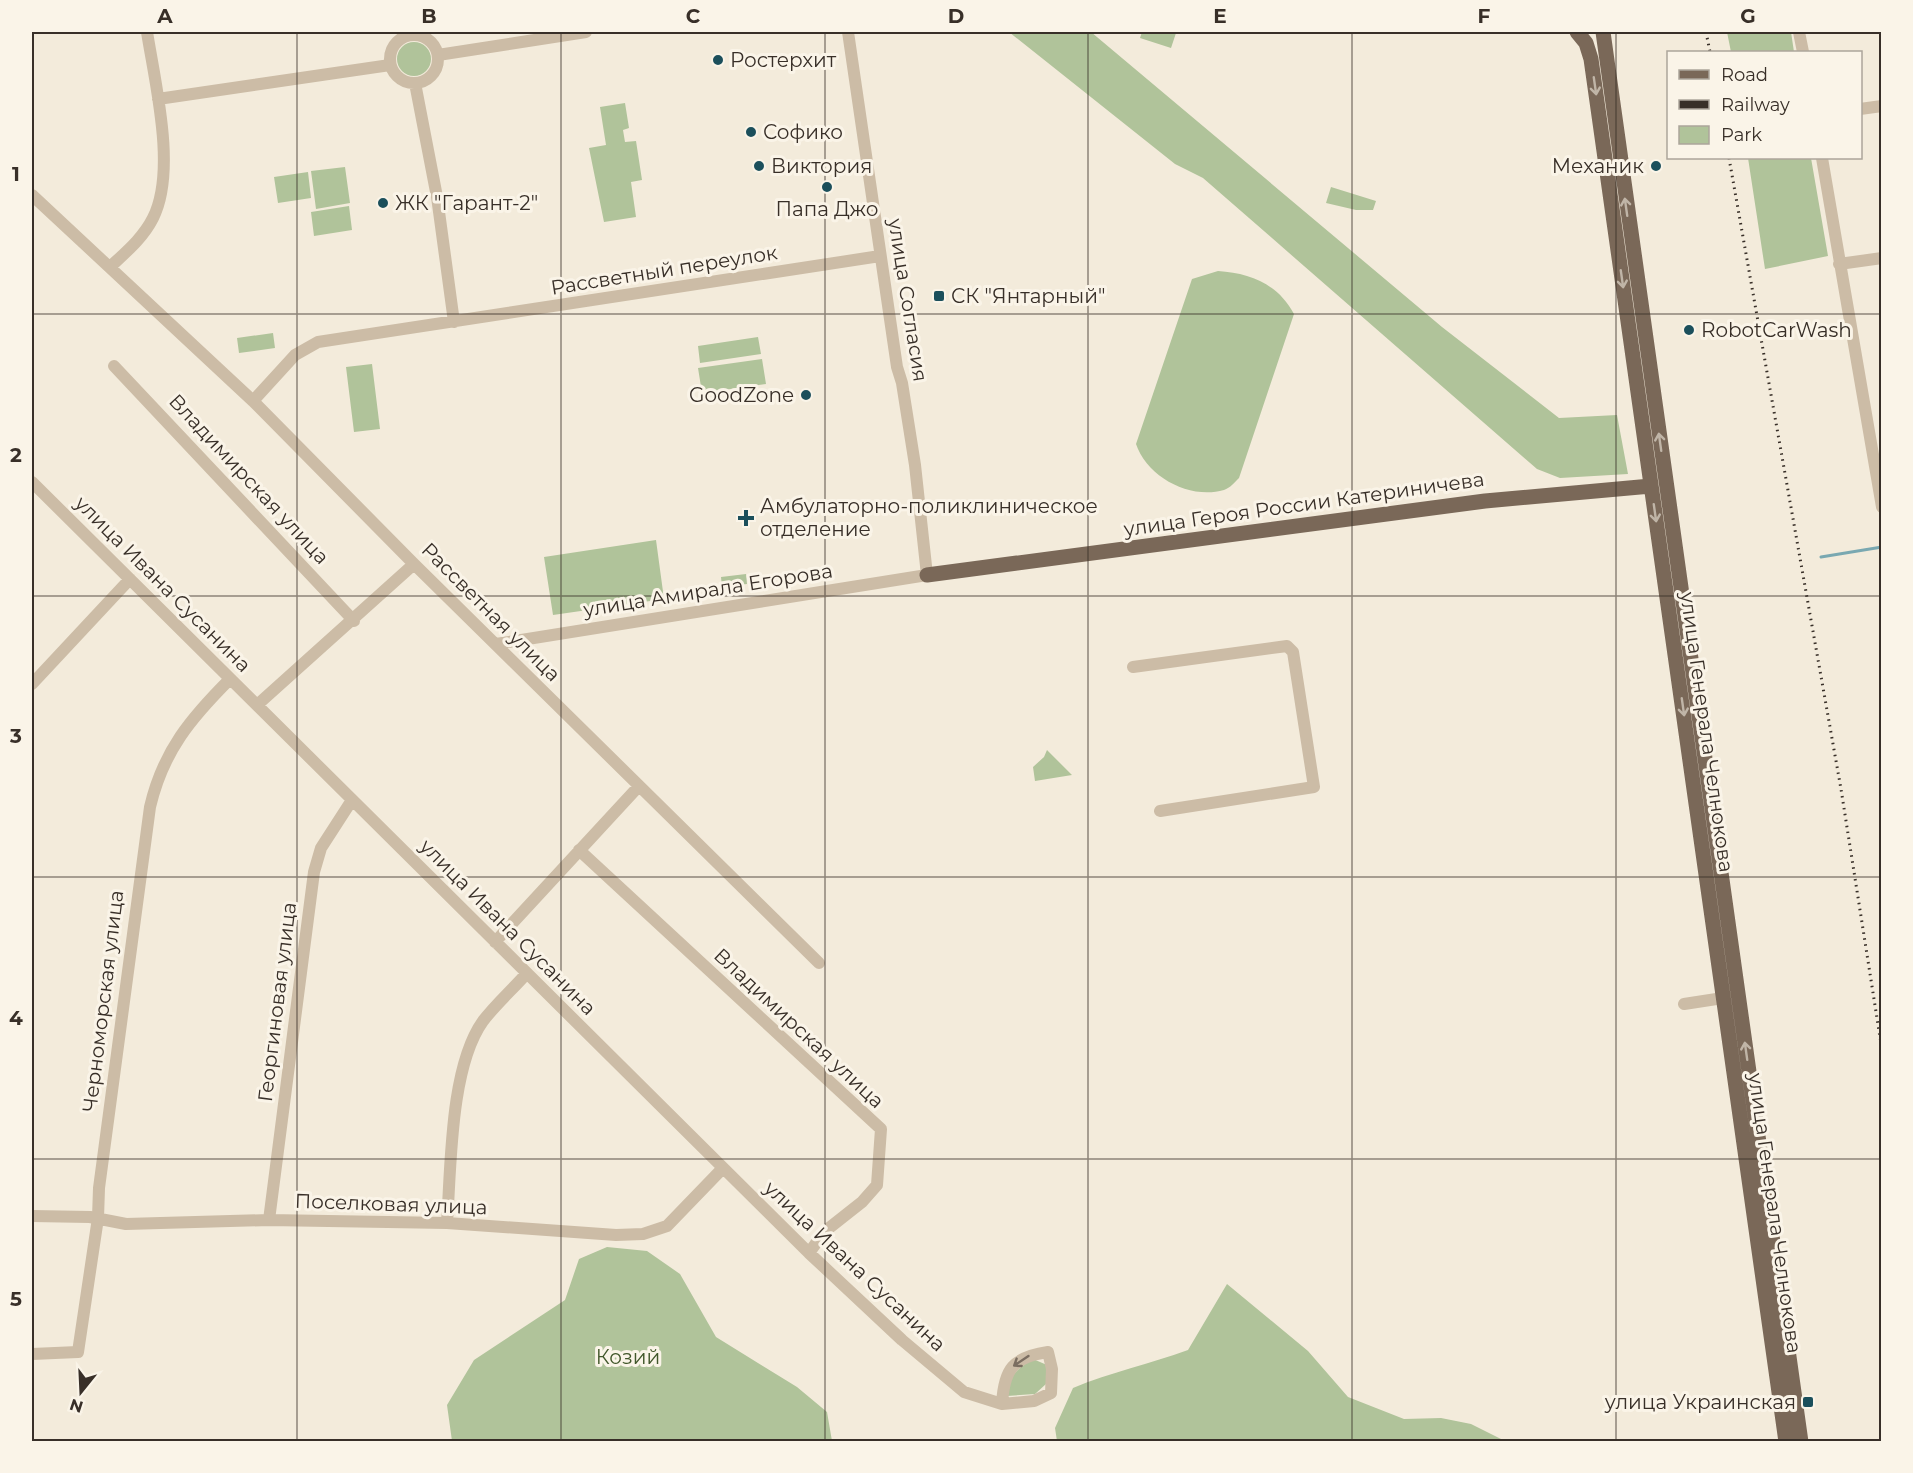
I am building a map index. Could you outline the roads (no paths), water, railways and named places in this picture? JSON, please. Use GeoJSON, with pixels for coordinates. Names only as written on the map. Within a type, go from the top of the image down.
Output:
{"type":"FeatureCollection","features":[{"type":"Feature","properties":{"kind":"main road","name":"улица Генерала Челнокова"},"geometry":{"type":"LineString","coordinates":[[1577,32],[1586,43],[1591,59],[1786,1442]]}},
{"type":"Feature","properties":{"kind":"main road","name":"улица Генерала Челнокова"},"geometry":{"type":"LineString","coordinates":[[1603,32],[1801,1442]]}},
{"type":"Feature","properties":{"kind":"main road","name":"улица Героя России Катериничева"},"geometry":{"type":"LineString","coordinates":[[927,575],[1485,501],[1652,486]]}},
{"type":"Feature","properties":{"kind":"street"},"geometry":{"type":"LineString","coordinates":[[111,267],[136,243],[153,219],[162,194],[164,159],[158,99],[147,32]]}},
{"type":"Feature","properties":{"kind":"street"},"geometry":{"type":"LineString","coordinates":[[438,55],[586,32]]}},
{"type":"Feature","properties":{"kind":"street","name":"улица Согласия"},"geometry":{"type":"LineString","coordinates":[[848,32],[880,256],[912,445],[925,535],[927,575]]}},
{"type":"Feature","properties":{"kind":"street"},"geometry":{"type":"LineString","coordinates":[[1799,32],[1803,51]]}},
{"type":"Feature","properties":{"kind":"street"},"geometry":{"type":"LineString","coordinates":[[409,33],[428,39],[438,55],[437,67],[432,75],[415,83],[400,78],[390,65],[393,47],[409,33]]}},
{"type":"Feature","properties":{"kind":"street"},"geometry":{"type":"LineString","coordinates":[[158,99],[390,65]]}},
{"type":"Feature","properties":{"kind":"street"},"geometry":{"type":"LineString","coordinates":[[415,83],[437,197],[453,321]]}},
{"type":"Feature","properties":{"kind":"street"},"geometry":{"type":"LineString","coordinates":[[1862,109],[1881,106]]}},
{"type":"Feature","properties":{"kind":"street"},"geometry":{"type":"LineString","coordinates":[[1822,159],[1881,507]]}},
{"type":"Feature","properties":{"kind":"street","name":"Рассветная улица"},"geometry":{"type":"LineString","coordinates":[[32,195],[253,401],[414,564],[819,963]]}},
{"type":"Feature","properties":{"kind":"street","name":"Рассветный переулок"},"geometry":{"type":"LineString","coordinates":[[253,401],[295,355],[310,345],[880,256]]}},
{"type":"Feature","properties":{"kind":"street"},"geometry":{"type":"LineString","coordinates":[[1839,264],[1881,258]]}},
{"type":"Feature","properties":{"kind":"street","name":"Владимирская улица"},"geometry":{"type":"LineString","coordinates":[[114,366],[129,378],[354,621]]}},
{"type":"Feature","properties":{"kind":"street","name":"улица Ивана Сусанина"},"geometry":{"type":"LineString","coordinates":[[32,482],[809,1253],[902,1340],[964,1392],[1002,1404]]}},
{"type":"Feature","properties":{"kind":"street"},"geometry":{"type":"LineString","coordinates":[[257,705],[354,621],[414,564]]}},
{"type":"Feature","properties":{"kind":"street","name":"улица Амирала Егорова"},"geometry":{"type":"LineString","coordinates":[[496,644],[927,575]]}},
{"type":"Feature","properties":{"kind":"street"},"geometry":{"type":"LineString","coordinates":[[32,684],[130,579]]}},
{"type":"Feature","properties":{"kind":"street"},"geometry":{"type":"LineString","coordinates":[[1133,667],[1287,646],[1293,652],[1314,787],[1160,811]]}},
{"type":"Feature","properties":{"kind":"street","name":"Черноморская улица"},"geometry":{"type":"LineString","coordinates":[[32,1354],[78,1352],[98,1218],[99,1188],[143,845],[156,781],[165,758],[181,733],[230,679]]}},
{"type":"Feature","properties":{"kind":"street"},"geometry":{"type":"LineString","coordinates":[[495,942],[639,786]]}},
{"type":"Feature","properties":{"kind":"street","name":"Георгиновая улица"},"geometry":{"type":"LineString","coordinates":[[268,1220],[314,872],[321,848],[352,800]]}},
{"type":"Feature","properties":{"kind":"street","name":"Владимирская улица"},"geometry":{"type":"LineString","coordinates":[[579,850],[880,1129],[877,1185],[862,1202],[824,1232],[809,1253]]}},
{"type":"Feature","properties":{"kind":"street"},"geometry":{"type":"LineString","coordinates":[[447,1223],[454,1133],[464,1061],[483,1021],[527,974]]}},
{"type":"Feature","properties":{"kind":"street"},"geometry":{"type":"LineString","coordinates":[[1684,1004],[1724,998]]}},
{"type":"Feature","properties":{"kind":"street","name":"Поселковая улица"},"geometry":{"type":"LineString","coordinates":[[32,1216],[98,1218],[126,1224],[268,1220],[447,1223],[616,1235],[643,1234],[667,1226],[723,1168]]}},
{"type":"Feature","properties":{"kind":"street"},"geometry":{"type":"LineString","coordinates":[[1048,1352],[1052,1369],[1051,1393],[1034,1401],[1002,1404],[1003,1383],[1014,1364],[1031,1354],[1048,1352]]}},
{"type":"Feature","properties":{"kind":"waterway"},"geometry":{"type":"LineString","coordinates":[[1821,557],[1882,547]]}},
{"type":"Feature","properties":{"kind":"railway"},"geometry":{"type":"LineString","coordinates":[[1706,32],[1710,51]]}},
{"type":"Feature","properties":{"kind":"railway"},"geometry":{"type":"LineString","coordinates":[[1729,159],[1841,789],[1882,1050]]}},
{"type":"Feature","properties":{"kind":"place","name":"Ростерхит"},"geometry":{"type":"Point","coordinates":[718,60]}},
{"type":"Feature","properties":{"kind":"place","name":"Софико"},"geometry":{"type":"Point","coordinates":[751,132]}},
{"type":"Feature","properties":{"kind":"place","name":"Виктория"},"geometry":{"type":"Point","coordinates":[759,166]}},
{"type":"Feature","properties":{"kind":"place","name":"Механик"},"geometry":{"type":"Point","coordinates":[1656,166]}},
{"type":"Feature","properties":{"kind":"place","name":"Папа Джо"},"geometry":{"type":"Point","coordinates":[827,187]}},
{"type":"Feature","properties":{"kind":"place","name":"ЖК \"Гарант-2\""},"geometry":{"type":"Point","coordinates":[383,203]}},
{"type":"Feature","properties":{"kind":"place","name":"СК \"Янтарный\""},"geometry":{"type":"Point","coordinates":[939,296]}},
{"type":"Feature","properties":{"kind":"place","name":"RobotCarWash"},"geometry":{"type":"Point","coordinates":[1689,330]}},
{"type":"Feature","properties":{"kind":"place","name":"GoodZone"},"geometry":{"type":"Point","coordinates":[806,395]}},
{"type":"Feature","properties":{"kind":"place","name":"Амбулаторно-поликлиническое отделение"},"geometry":{"type":"Point","coordinates":[746,518]}},
{"type":"Feature","properties":{"kind":"place","name":"улица Украинская"},"geometry":{"type":"Point","coordinates":[1808,1402]}},
{"type":"Feature","properties":{"kind":"park label","name":"Козий"},"geometry":{"type":"Point","coordinates":[628,1357]}}]}
